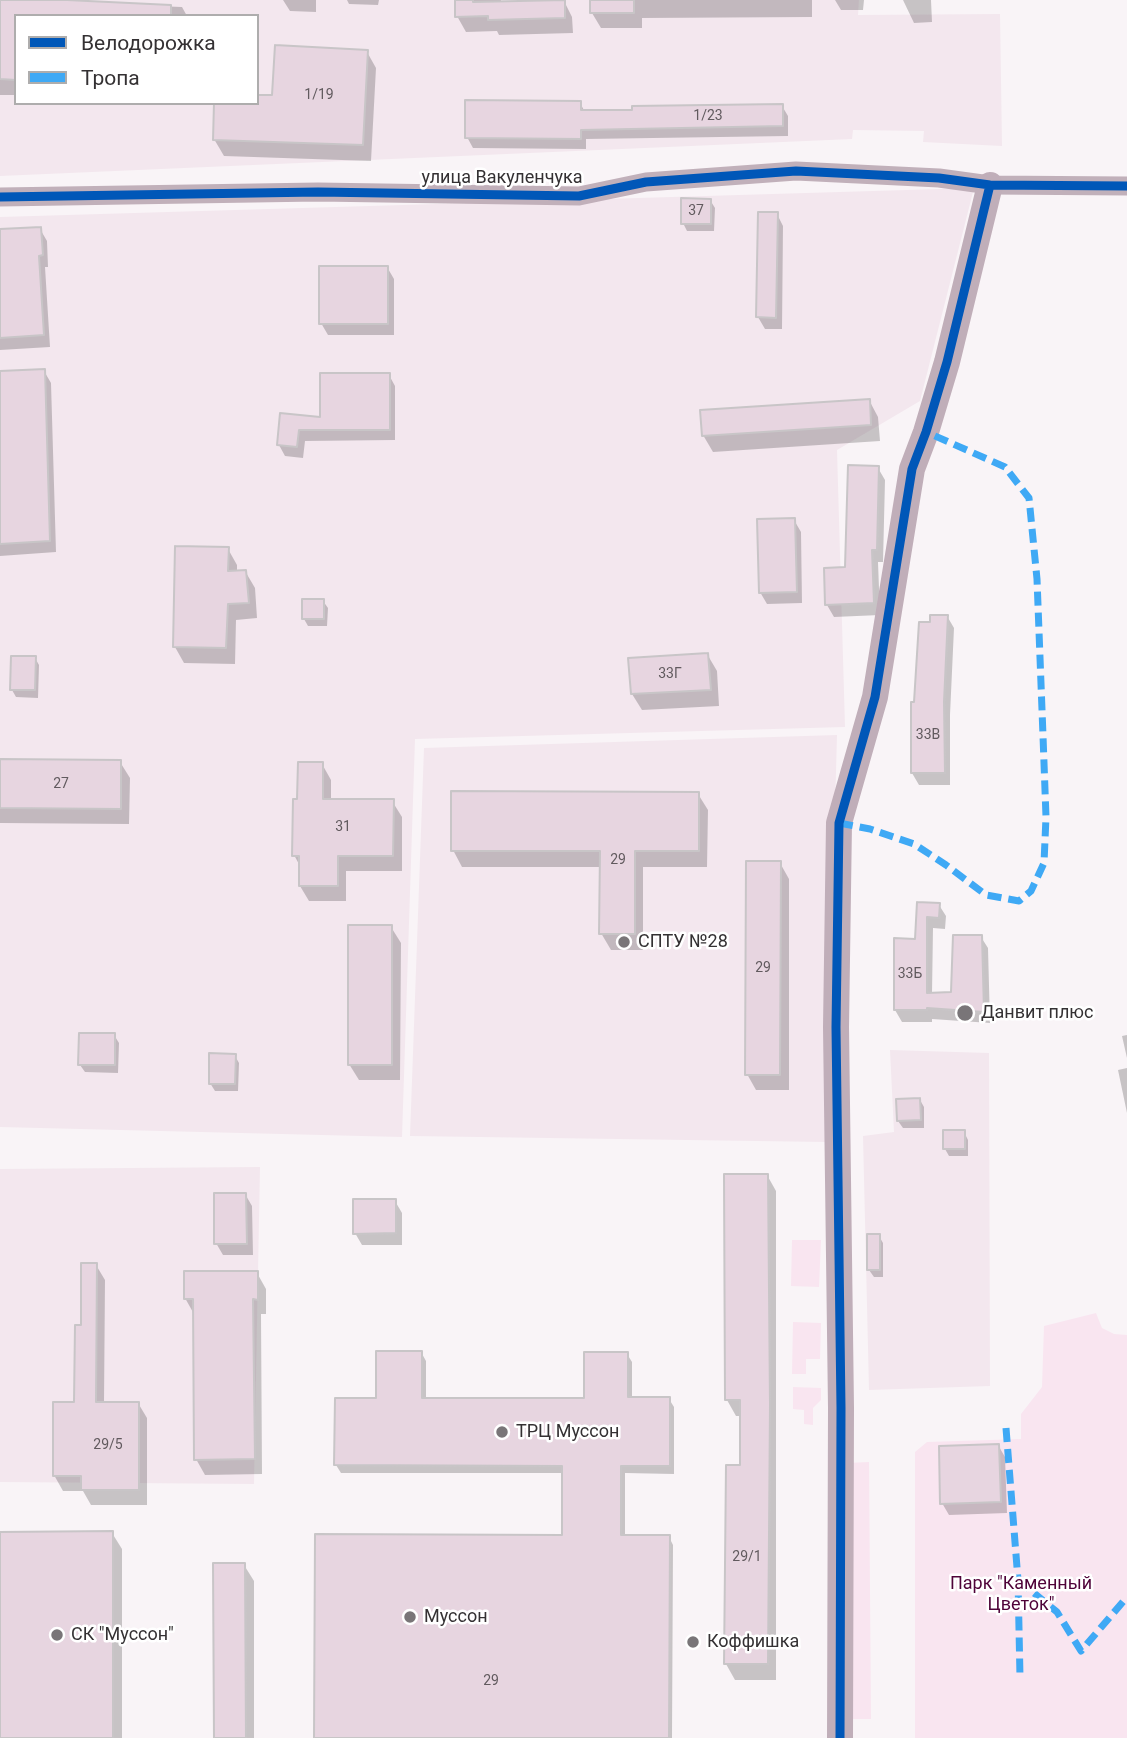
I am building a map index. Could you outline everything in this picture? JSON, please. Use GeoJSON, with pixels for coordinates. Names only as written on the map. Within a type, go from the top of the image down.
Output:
{"type":"FeatureCollection","features":[{"type":"Feature","properties":{"kind":"street","name":"улица Вакуленчука"},"geometry":{"type":"LineString","coordinates":[[0,197],[318,192],[579,196],[646,182],[796,171],[939,178],[990,185],[1127,186]]}},
{"type":"Feature","properties":{"kind":"street"},"geometry":{"type":"LineString","coordinates":[[841,1738],[841,1408],[836,1027],[839,823],[875,697],[912,468],[947,362],[990,185]]}},
{"type":"Feature","properties":{"kind":"shaded area"},"geometry":{"type":"Polygon","coordinates":[[[0,0],[859,0],[858,15],[1000,14],[1002,146],[923,142],[924,131],[853,130],[852,139],[0,176],[0,0]]]}},
{"type":"Feature","properties":{"kind":"shaded area"},"geometry":{"type":"Polygon","coordinates":[[[974,188],[920,401],[837,450],[845,727],[415,739],[402,1137],[0,1127],[0,217],[974,188]]]}},
{"type":"Feature","properties":{"kind":"shaded area","name":"СПТУ №28"},"geometry":{"type":"Polygon","coordinates":[[[837,735],[826,1142],[410,1136],[424,748],[837,735]]]}},
{"type":"Feature","properties":{"kind":"shaded area"},"geometry":{"type":"Polygon","coordinates":[[[890,1050],[989,1053],[990,1386],[869,1390],[863,1136],[894,1132],[890,1050]]]}},
{"type":"Feature","properties":{"kind":"shaded area"},"geometry":{"type":"Polygon","coordinates":[[[260,1167],[254,1484],[0,1482],[0,1169],[260,1167]]]}},
{"type":"Feature","properties":{"kind":"green space"},"geometry":{"type":"Polygon","coordinates":[[[792,1240],[821,1240],[819,1287],[791,1286],[792,1240]]]}},
{"type":"Feature","properties":{"kind":"green space","name":"Парк \"Каменный Цветок\""},"geometry":{"type":"Polygon","coordinates":[[[1096,1313],[1102,1328],[1114,1334],[1127,1335],[1127,1738],[915,1738],[915,1452],[927,1442],[1021,1439],[1021,1414],[1042,1387],[1044,1326],[1096,1313]]]}},
{"type":"Feature","properties":{"kind":"green space"},"geometry":{"type":"Polygon","coordinates":[[[793,1322],[821,1323],[820,1359],[806,1359],[806,1374],[792,1374],[793,1322]]]}},
{"type":"Feature","properties":{"kind":"green space"},"geometry":{"type":"Polygon","coordinates":[[[793,1387],[821,1388],[821,1400],[813,1408],[813,1425],[804,1424],[804,1410],[793,1409],[793,1387]]]}},
{"type":"Feature","properties":{"kind":"green space"},"geometry":{"type":"Polygon","coordinates":[[[869,1462],[871,1719],[848,1719],[847,1463],[869,1462]]]}},
{"type":"Feature","properties":{"kind":"building"},"geometry":{"type":"Polygon","coordinates":[[[0,0],[171,5],[171,14],[14,14],[14,80],[0,79],[0,0]]]}},
{"type":"Feature","properties":{"kind":"building"},"geometry":{"type":"Polygon","coordinates":[[[455,0],[565,0],[565,18],[488,20],[488,16],[455,17],[455,0]]]}},
{"type":"Feature","properties":{"kind":"building"},"geometry":{"type":"Polygon","coordinates":[[[590,0],[634,0],[634,13],[590,13],[590,0]]]}},
{"type":"Feature","properties":{"kind":"building"},"geometry":{"type":"Polygon","coordinates":[[[275,45],[368,50],[363,145],[213,140],[214,105],[259,105],[259,95],[272,95],[275,45]]]}},
{"type":"Feature","properties":{"kind":"building"},"geometry":{"type":"Polygon","coordinates":[[[465,100],[581,101],[581,110],[632,110],[632,106],[783,104],[783,126],[581,130],[581,139],[465,138],[465,100]]]}},
{"type":"Feature","properties":{"kind":"building"},"geometry":{"type":"Polygon","coordinates":[[[681,198],[711,199],[711,224],[681,224],[681,198]]]}},
{"type":"Feature","properties":{"kind":"building"},"geometry":{"type":"Polygon","coordinates":[[[758,212],[778,212],[776,318],[756,317],[758,212]]]}},
{"type":"Feature","properties":{"kind":"building"},"geometry":{"type":"Polygon","coordinates":[[[41,227],[43,255],[39,256],[44,335],[0,338],[0,229],[41,227]]]}},
{"type":"Feature","properties":{"kind":"building"},"geometry":{"type":"Polygon","coordinates":[[[319,266],[388,266],[388,324],[319,324],[319,266]]]}},
{"type":"Feature","properties":{"kind":"building"},"geometry":{"type":"Polygon","coordinates":[[[45,369],[50,541],[0,544],[0,371],[45,369]]]}},
{"type":"Feature","properties":{"kind":"building"},"geometry":{"type":"Polygon","coordinates":[[[320,373],[390,373],[390,430],[299,430],[297,447],[277,445],[280,413],[320,417],[320,373]]]}},
{"type":"Feature","properties":{"kind":"building"},"geometry":{"type":"Polygon","coordinates":[[[870,399],[871,425],[702,436],[700,410],[870,399]]]}},
{"type":"Feature","properties":{"kind":"building"},"geometry":{"type":"Polygon","coordinates":[[[848,465],[879,466],[877,550],[872,550],[874,603],[825,605],[824,568],[845,567],[848,465]]]}},
{"type":"Feature","properties":{"kind":"building"},"geometry":{"type":"Polygon","coordinates":[[[795,518],[797,592],[759,593],[757,519],[795,518]]]}},
{"type":"Feature","properties":{"kind":"building"},"geometry":{"type":"Polygon","coordinates":[[[175,546],[229,547],[228,571],[246,570],[249,603],[228,604],[226,648],[173,647],[175,546]]]}},
{"type":"Feature","properties":{"kind":"building"},"geometry":{"type":"Polygon","coordinates":[[[302,599],[324,599],[324,619],[302,619],[302,599]]]}},
{"type":"Feature","properties":{"kind":"building"},"geometry":{"type":"Polygon","coordinates":[[[930,615],[948,615],[944,702],[945,773],[911,773],[911,702],[914,702],[919,622],[930,622],[930,615]]]}},
{"type":"Feature","properties":{"kind":"building"},"geometry":{"type":"Polygon","coordinates":[[[708,653],[711,690],[631,694],[628,658],[708,653]]]}},
{"type":"Feature","properties":{"kind":"building"},"geometry":{"type":"Polygon","coordinates":[[[11,656],[36,656],[35,690],[10,690],[11,656]]]}},
{"type":"Feature","properties":{"kind":"building"},"geometry":{"type":"Polygon","coordinates":[[[0,759],[121,760],[121,809],[0,808],[0,759]]]}},
{"type":"Feature","properties":{"kind":"building"},"geometry":{"type":"Polygon","coordinates":[[[298,762],[323,762],[323,799],[394,799],[393,856],[338,856],[338,886],[299,886],[299,856],[292,856],[293,799],[297,799],[298,762]]]}},
{"type":"Feature","properties":{"kind":"building"},"geometry":{"type":"Polygon","coordinates":[[[451,791],[699,792],[699,851],[635,851],[635,934],[599,934],[600,851],[451,851],[451,791]]]}},
{"type":"Feature","properties":{"kind":"building"},"geometry":{"type":"Polygon","coordinates":[[[746,861],[781,861],[780,1075],[745,1075],[746,861]]]}},
{"type":"Feature","properties":{"kind":"building"},"geometry":{"type":"Polygon","coordinates":[[[917,902],[940,903],[939,918],[927,917],[927,993],[951,992],[953,935],[982,935],[984,1012],[927,1008],[894,1010],[894,938],[915,939],[917,902]]]}},
{"type":"Feature","properties":{"kind":"building"},"geometry":{"type":"Polygon","coordinates":[[[348,925],[392,925],[392,1065],[348,1065],[348,925]]]}},
{"type":"Feature","properties":{"kind":"building"},"geometry":{"type":"Polygon","coordinates":[[[79,1033],[115,1033],[115,1065],[78,1065],[79,1033]]]}},
{"type":"Feature","properties":{"kind":"building"},"geometry":{"type":"Polygon","coordinates":[[[209,1053],[236,1054],[235,1084],[209,1084],[209,1053]]]}},
{"type":"Feature","properties":{"kind":"building"},"geometry":{"type":"Polygon","coordinates":[[[920,1098],[921,1120],[897,1121],[896,1099],[920,1098]]]}},
{"type":"Feature","properties":{"kind":"building"},"geometry":{"type":"Polygon","coordinates":[[[943,1130],[965,1130],[965,1149],[943,1149],[943,1130]]]}},
{"type":"Feature","properties":{"kind":"building"},"geometry":{"type":"Polygon","coordinates":[[[724,1174],[768,1174],[768,1664],[724,1664],[726,1465],[740,1465],[740,1400],[725,1400],[724,1174]]]}},
{"type":"Feature","properties":{"kind":"building"},"geometry":{"type":"Polygon","coordinates":[[[214,1193],[246,1193],[247,1244],[214,1244],[214,1193]]]}},
{"type":"Feature","properties":{"kind":"building"},"geometry":{"type":"Polygon","coordinates":[[[353,1199],[396,1199],[396,1233],[353,1234],[353,1199]]]}},
{"type":"Feature","properties":{"kind":"building"},"geometry":{"type":"Polygon","coordinates":[[[867,1234],[880,1234],[880,1270],[867,1270],[867,1234]]]}},
{"type":"Feature","properties":{"kind":"building"},"geometry":{"type":"Polygon","coordinates":[[[81,1263],[97,1263],[96,1402],[139,1402],[139,1490],[81,1490],[81,1476],[53,1476],[53,1402],[74,1402],[75,1325],[81,1325],[81,1263]]]}},
{"type":"Feature","properties":{"kind":"building"},"geometry":{"type":"Polygon","coordinates":[[[184,1271],[258,1271],[258,1300],[253,1299],[255,1459],[194,1460],[193,1299],[184,1299],[184,1271]]]}},
{"type":"Feature","properties":{"kind":"building","name":"Муссон"},"geometry":{"type":"Polygon","coordinates":[[[376,1351],[422,1351],[422,1398],[584,1398],[584,1352],[628,1352],[628,1397],[670,1397],[670,1466],[621,1466],[621,1535],[670,1535],[669,1738],[314,1738],[315,1534],[562,1535],[562,1466],[334,1465],[335,1398],[376,1398],[376,1351]]]}},
{"type":"Feature","properties":{"kind":"building"},"geometry":{"type":"Polygon","coordinates":[[[999,1444],[1001,1502],[940,1504],[939,1446],[999,1444]]]}},
{"type":"Feature","properties":{"kind":"building","name":"СК \"Муссон\""},"geometry":{"type":"Polygon","coordinates":[[[113,1531],[113,1738],[0,1738],[0,1532],[113,1531]]]}},
{"type":"Feature","properties":{"kind":"building"},"geometry":{"type":"Polygon","coordinates":[[[213,1563],[245,1563],[246,1738],[214,1738],[213,1563]]]}},
{"type":"Feature","properties":{"kind":"marked path"},"geometry":{"type":"LineString","coordinates":[[839,823],[870,829],[914,844],[986,895],[1019,901],[1031,891],[1044,863],[1046,817],[1037,579],[1029,498],[1005,467],[926,432]]}},
{"type":"Feature","properties":{"kind":"marked path"},"geometry":{"type":"LineString","coordinates":[[1006,1428],[1018,1580],[1020,1677]]}},
{"type":"Feature","properties":{"kind":"marked path"},"geometry":{"type":"LineString","coordinates":[[1018,1580],[1057,1612],[1081,1651],[1127,1597]]}},
{"type":"Feature","properties":{"kind":"cycle path"},"geometry":{"type":"LineString","coordinates":[[0,197],[318,192],[579,196],[646,182],[796,171],[939,178],[990,185],[1127,186]]}},
{"type":"Feature","properties":{"kind":"cycle path"},"geometry":{"type":"LineString","coordinates":[[840,1738],[841,1408],[836,1027],[839,823],[875,697],[912,469],[947,362],[990,185]]}},
{"type":"Feature","properties":{"kind":"place","name":"СПТУ №28"},"geometry":{"type":"Point","coordinates":[624,942]}},
{"type":"Feature","properties":{"kind":"place","name":"Данвит плюс"},"geometry":{"type":"Point","coordinates":[965,1013]}},
{"type":"Feature","properties":{"kind":"place","name":"ТРЦ Муссон"},"geometry":{"type":"Point","coordinates":[502,1432]}},
{"type":"Feature","properties":{"kind":"place","name":"Муссон"},"geometry":{"type":"Point","coordinates":[410,1617]}},
{"type":"Feature","properties":{"kind":"place","name":"СК \"Муссон\""},"geometry":{"type":"Point","coordinates":[57,1635]}},
{"type":"Feature","properties":{"kind":"place","name":"Коффишка"},"geometry":{"type":"Point","coordinates":[693,1642]}}]}
